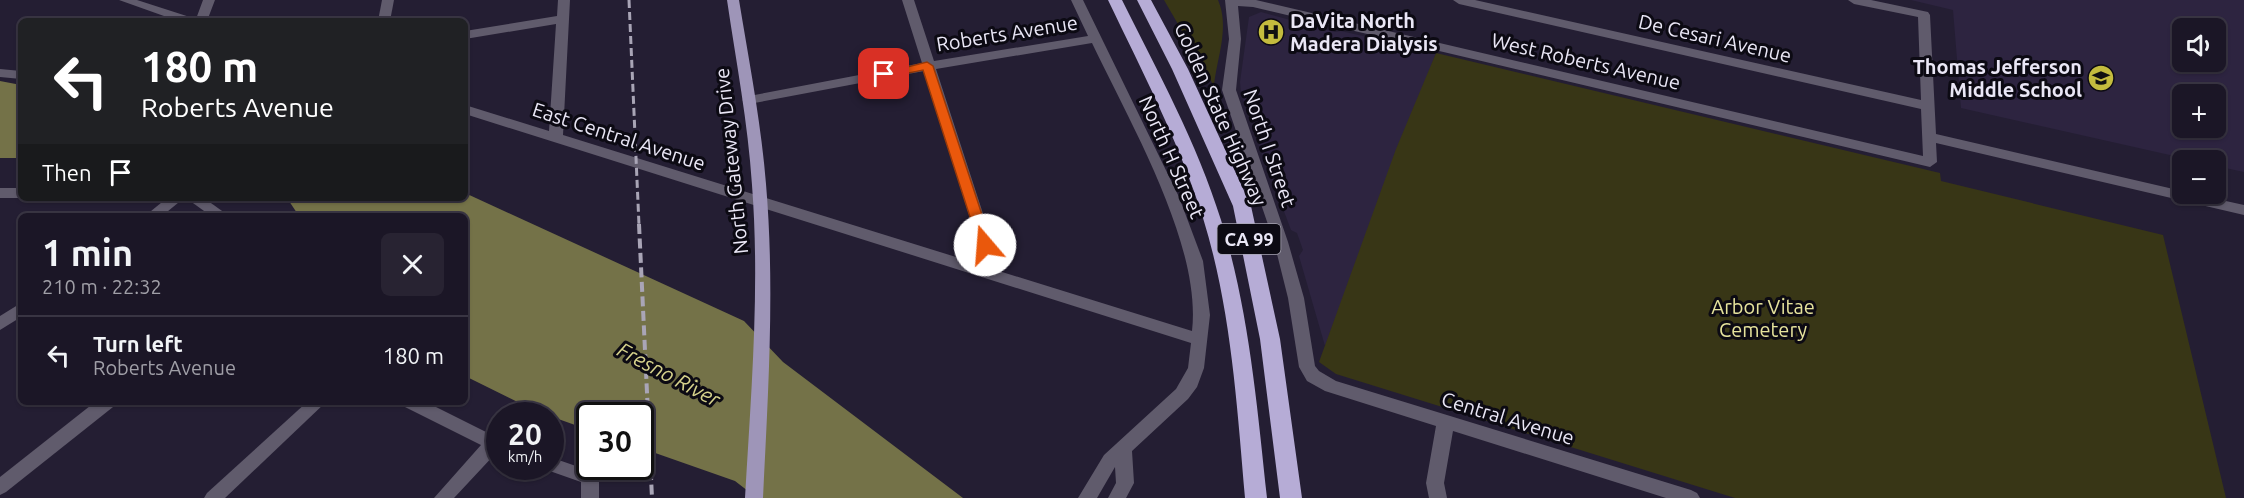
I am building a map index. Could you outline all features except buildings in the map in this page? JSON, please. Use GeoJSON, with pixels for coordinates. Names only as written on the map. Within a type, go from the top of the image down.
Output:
{"type":"FeatureCollection","features":[{"type":"Feature","properties":{"kind":"highway"},"geometry":{"type":"LineString","coordinates":[[1108,0],[1139,50]]}},
{"type":"Feature","properties":{"kind":"highway","name":"CA 99"},"geometry":{"type":"LineString","coordinates":[[1115,0],[1165,99],[1193,165],[1212,222],[1238,336],[1256,498]]}},
{"type":"Feature","properties":{"kind":"highway","name":"Golden State Highway"},"geometry":{"type":"LineString","coordinates":[[1144,0],[1180,69],[1242,206],[1270,339],[1291,498]]}},
{"type":"Feature","properties":{"kind":"main road","name":"North Gateway Drive"},"geometry":{"type":"LineString","coordinates":[[733,0],[749,100],[761,201],[765,313],[754,498]]}},
{"type":"Feature","properties":{"kind":"street"},"geometry":{"type":"LineString","coordinates":[[125,0],[182,18]]}},
{"type":"Feature","properties":{"kind":"street"},"geometry":{"type":"LineString","coordinates":[[202,18],[209,0]]}},
{"type":"Feature","properties":{"kind":"street"},"geometry":{"type":"LineString","coordinates":[[385,18],[388,0]]}},
{"type":"Feature","properties":{"kind":"street"},"geometry":{"type":"LineString","coordinates":[[556,136],[564,0]]}},
{"type":"Feature","properties":{"kind":"street"},"geometry":{"type":"LineString","coordinates":[[908,0],[927,66],[995,274]]}},
{"type":"Feature","properties":{"kind":"street","name":"North H Street"},"geometry":{"type":"LineString","coordinates":[[1077,0],[1172,197],[1195,261],[1201,294],[1198,339],[1191,382],[1182,394],[1123,447],[1101,472],[1088,498]]}},
{"type":"Feature","properties":{"kind":"street","name":"De Cesari Avenue"},"geometry":{"type":"LineString","coordinates":[[1459,0],[1928,106]]}},
{"type":"Feature","properties":{"kind":"street"},"geometry":{"type":"LineString","coordinates":[[1854,0],[1924,15],[1930,137],[2244,210]]}},
{"type":"Feature","properties":{"kind":"street","name":"West Roberts Avenue"},"geometry":{"type":"LineString","coordinates":[[1232,1],[1264,5],[1930,162],[1930,137]]}},
{"type":"Feature","properties":{"kind":"street","name":"North I Street"},"geometry":{"type":"LineString","coordinates":[[1232,1],[1235,39],[1229,90],[1281,242],[1296,298],[1307,367],[1313,376]]}},
{"type":"Feature","properties":{"kind":"street"},"geometry":{"type":"LineString","coordinates":[[468,35],[564,19]]}},
{"type":"Feature","properties":{"kind":"street","name":"Roberts Avenue"},"geometry":{"type":"LineString","coordinates":[[749,100],[927,66],[1095,39]]}},
{"type":"Feature","properties":{"kind":"street"},"geometry":{"type":"LineString","coordinates":[[0,73],[18,75]]}},
{"type":"Feature","properties":{"kind":"street","name":"East Central Avenue"},"geometry":{"type":"LineString","coordinates":[[468,110],[1198,339]]}},
{"type":"Feature","properties":{"kind":"street"},"geometry":{"type":"LineString","coordinates":[[0,193],[18,193]]}},
{"type":"Feature","properties":{"kind":"street"},"geometry":{"type":"LineString","coordinates":[[156,213],[173,201]]}},
{"type":"Feature","properties":{"kind":"street"},"geometry":{"type":"LineString","coordinates":[[198,201],[217,213]]}},
{"type":"Feature","properties":{"kind":"street"},"geometry":{"type":"LineString","coordinates":[[0,324],[18,311]]}},
{"type":"Feature","properties":{"kind":"street","name":"Central Avenue"},"geometry":{"type":"LineString","coordinates":[[1313,376],[1330,386],[1446,420],[1662,493],[1691,498]]}},
{"type":"Feature","properties":{"kind":"street"},"geometry":{"type":"LineString","coordinates":[[0,487],[103,405]]}},
{"type":"Feature","properties":{"kind":"street"},"geometry":{"type":"LineString","coordinates":[[213,498],[315,405]]}},
{"type":"Feature","properties":{"kind":"street"},"geometry":{"type":"LineString","coordinates":[[417,405],[486,441]]}},
{"type":"Feature","properties":{"kind":"street"},"geometry":{"type":"LineString","coordinates":[[1438,498],[1435,483],[1446,420]]}},
{"type":"Feature","properties":{"kind":"street"},"geometry":{"type":"LineString","coordinates":[[1118,498],[1125,483],[1123,447]]}},
{"type":"Feature","properties":{"kind":"street"},"geometry":{"type":"LineString","coordinates":[[443,498],[486,456]]}},
{"type":"Feature","properties":{"kind":"street"},"geometry":{"type":"LineString","coordinates":[[564,469],[590,478],[590,498]]}},
{"type":"Feature","properties":{"kind":"shaded area","name":"Thomas Jefferson Middle School"},"geometry":{"type":"Polygon","coordinates":[[[1911,0],[2244,0],[2244,172],[2226,168],[2226,150],[2172,150],[2172,155],[1961,108],[1953,10],[1911,0]]]}},
{"type":"Feature","properties":{"kind":"shaded area"},"geometry":{"type":"Polygon","coordinates":[[[1261,12],[1335,32],[1341,31],[1436,53],[1325,346],[1299,256],[1303,250],[1297,233],[1291,230],[1259,145],[1262,141],[1257,122],[1250,119],[1241,93],[1240,82],[1249,17],[1261,12]]]}},
{"type":"Feature","properties":{"kind":"green space"},"geometry":{"type":"Polygon","coordinates":[[[1164,0],[1218,0],[1223,32],[1214,86],[1164,0]]]}},
{"type":"Feature","properties":{"kind":"green space","name":"Arbor Vitae Cemetery"},"geometry":{"type":"Polygon","coordinates":[[[1436,53],[1940,173],[1941,181],[2163,235],[2226,498],[1735,498],[1336,374],[1319,362],[1396,149],[1436,53]]]}},
{"type":"Feature","properties":{"kind":"water"},"geometry":{"type":"Polygon","coordinates":[[[0,81],[18,84],[18,158],[0,158],[0,81]]]}},
{"type":"Feature","properties":{"kind":"water","name":"Fresno River"},"geometry":{"type":"Polygon","coordinates":[[[468,194],[744,321],[783,362],[963,498],[757,498],[735,481],[654,453],[654,402],[576,402],[576,425],[564,421],[564,402],[518,402],[468,377],[468,213],[297,213],[289,201],[468,201],[468,194]]]}},
{"type":"Feature","properties":{"kind":"railway"},"geometry":{"type":"LineString","coordinates":[[629,0],[639,225]]}},
{"type":"Feature","properties":{"kind":"railway"},"geometry":{"type":"LineString","coordinates":[[639,224],[652,498]]}},
{"type":"Feature","properties":{"kind":"place","name":"DaVita North Madera Dialysis"},"geometry":{"type":"Point","coordinates":[1271,32]}},
{"type":"Feature","properties":{"kind":"place","name":"Thomas Jefferson Middle School"},"geometry":{"type":"Point","coordinates":[2101,78]}},
{"type":"Feature","properties":{"kind":"route"},"geometry":{"type":"LineString","coordinates":[[884,74],[927,66],[985,245]]}}]}
